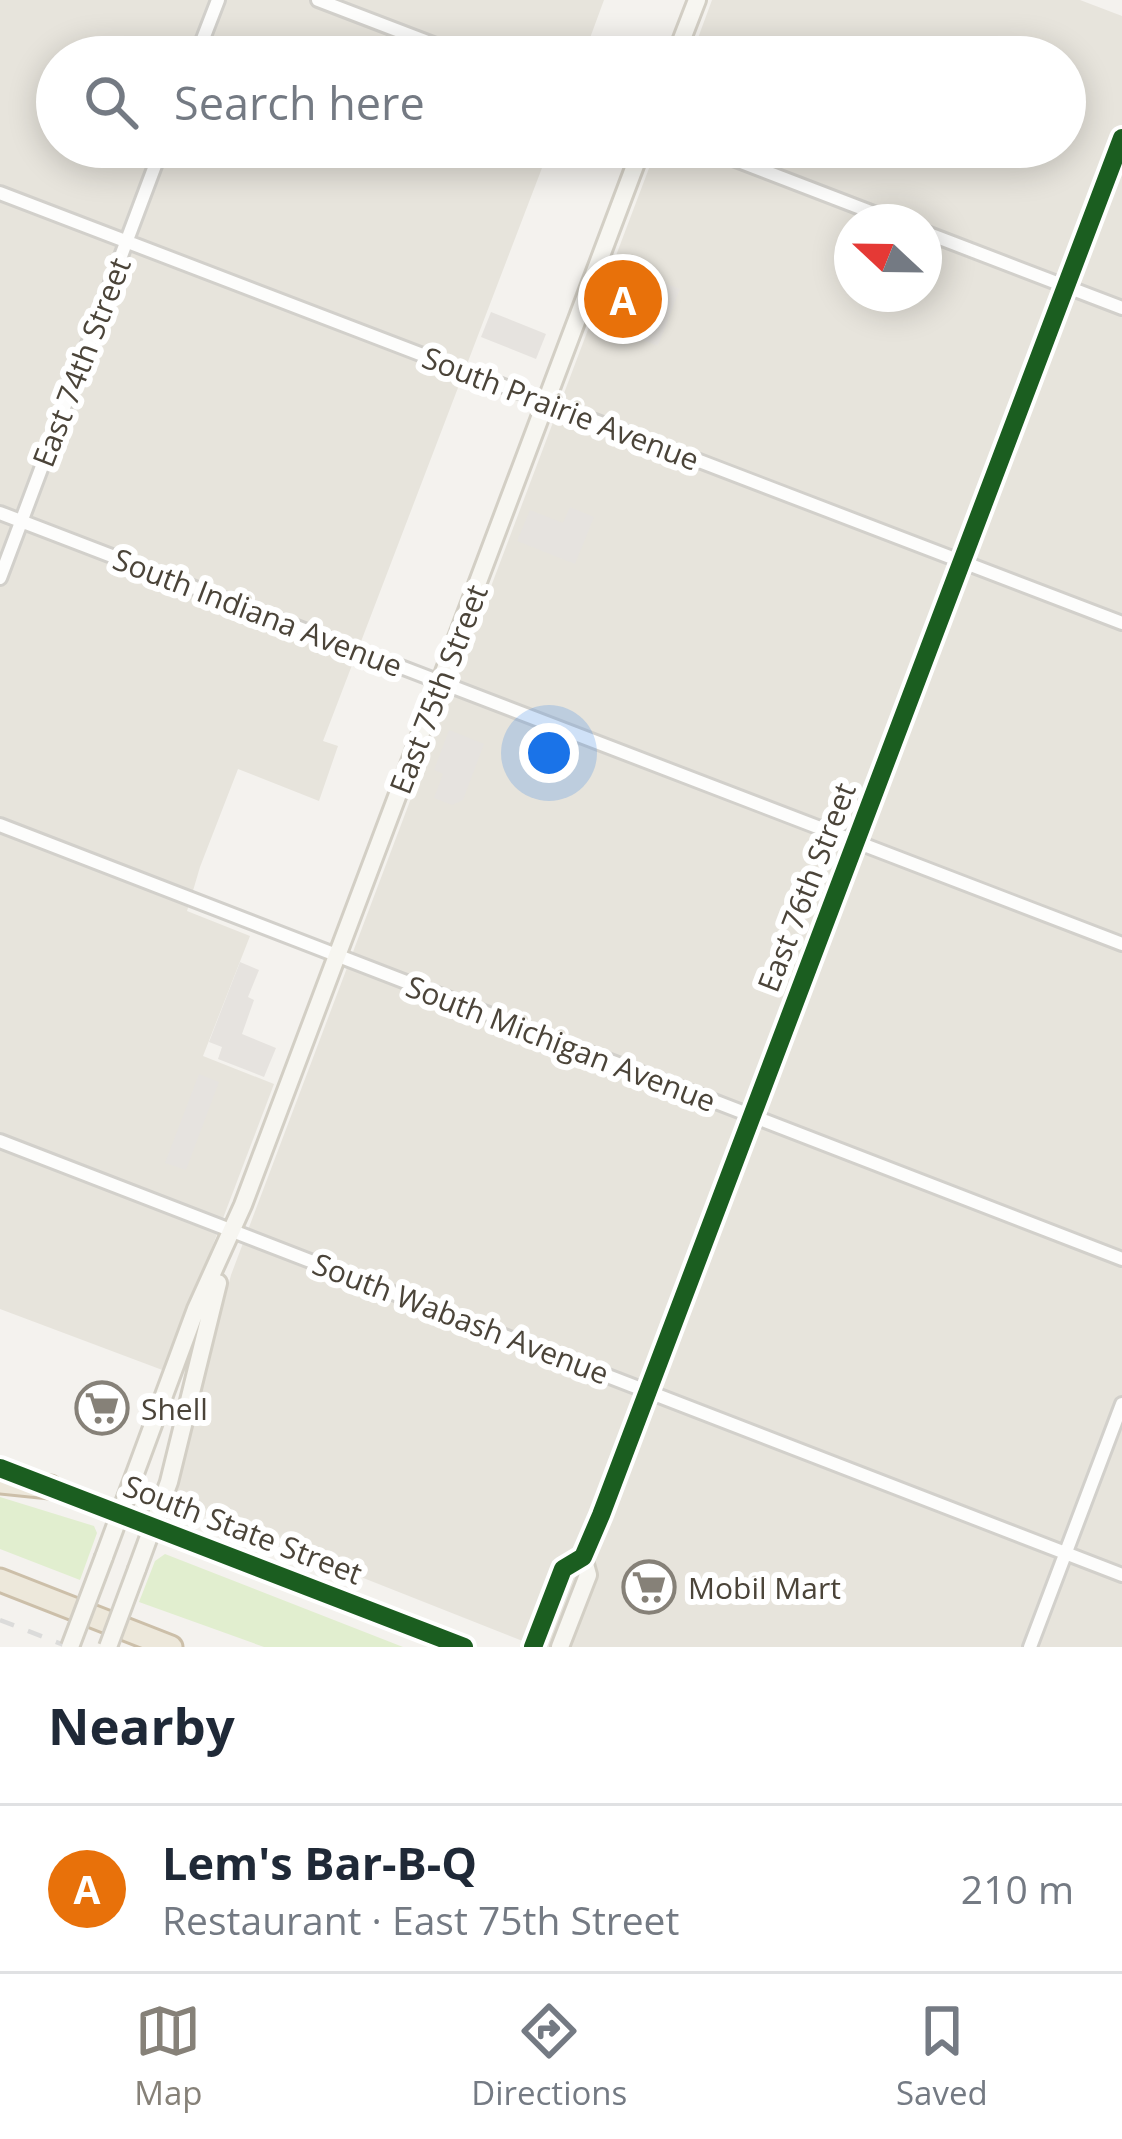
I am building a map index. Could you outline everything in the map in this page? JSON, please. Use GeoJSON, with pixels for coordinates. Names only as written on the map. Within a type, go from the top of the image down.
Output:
{"type":"FeatureCollection","features":[{"type":"Feature","properties":{"kind":"highway"},"geometry":{"type":"LineString","coordinates":[[0,1482],[50,1487]]}},
{"type":"Feature","properties":{"kind":"highway"},"geometry":{"type":"LineString","coordinates":[[0,1580],[171,1647]]}},
{"type":"Feature","properties":{"kind":"street"},"geometry":{"type":"LineString","coordinates":[[204,36],[218,0]]}},
{"type":"Feature","properties":{"kind":"street"},"geometry":{"type":"LineString","coordinates":[[319,0],[412,36]]}},
{"type":"Feature","properties":{"kind":"street"},"geometry":{"type":"LineString","coordinates":[[683,36],[697,0]]}},
{"type":"Feature","properties":{"kind":"street","name":"East 76th Street"},"geometry":{"type":"LineString","coordinates":[[560,1647],[589,1575],[584,1557],[1122,138]]}},
{"type":"Feature","properties":{"kind":"street","name":"East 74th Street"},"geometry":{"type":"LineString","coordinates":[[0,578],[154,168]]}},
{"type":"Feature","properties":{"kind":"street","name":"East 75th Street"},"geometry":{"type":"LineString","coordinates":[[108,1647],[170,1482],[234,1230],[634,168]]}},
{"type":"Feature","properties":{"kind":"street"},"geometry":{"type":"LineString","coordinates":[[756,168],[850,204]]}},
{"type":"Feature","properties":{"kind":"street","name":"South Prairie Avenue"},"geometry":{"type":"LineString","coordinates":[[0,193],[1122,623]]}},
{"type":"Feature","properties":{"kind":"street"},"geometry":{"type":"LineString","coordinates":[[942,239],[1122,308]]}},
{"type":"Feature","properties":{"kind":"street","name":"South Indiana Avenue"},"geometry":{"type":"LineString","coordinates":[[0,513],[1122,944]]}},
{"type":"Feature","properties":{"kind":"street","name":"South Michigan Avenue"},"geometry":{"type":"LineString","coordinates":[[0,825],[1122,1259]]}},
{"type":"Feature","properties":{"kind":"street","name":"South Wabash Avenue"},"geometry":{"type":"LineString","coordinates":[[0,1141],[1122,1575]]}},
{"type":"Feature","properties":{"kind":"street","name":"East 75th Street"},"geometry":{"type":"LineString","coordinates":[[70,1647],[196,1309],[234,1230]]}},
{"type":"Feature","properties":{"kind":"street"},"geometry":{"type":"LineString","coordinates":[[1030,1647],[1122,1404]]}},
{"type":"Feature","properties":{"kind":"street","name":"South State Street"},"geometry":{"type":"LineString","coordinates":[[0,1468],[464,1647]]}},
{"type":"Feature","properties":{"kind":"street","name":"East 76th Street"},"geometry":{"type":"LineString","coordinates":[[532,1647],[563,1569],[584,1557]]}},
{"type":"Feature","properties":{"kind":"shaded area"},"geometry":{"type":"Polygon","coordinates":[[[0,0],[604,0],[591,36],[36,36],[36,168],[542,168],[323,741],[338,746],[319,801],[238,769],[200,867],[187,911],[250,936],[203,1056],[274,1084],[165,1371],[0,1309],[0,0]]]}},
{"type":"Feature","properties":{"kind":"shaded area"},"geometry":{"type":"Polygon","coordinates":[[[712,0],[1080,0],[1122,16],[1122,1647],[538,1647],[171,1502],[231,1275],[649,168],[1086,168],[1086,36],[699,36],[712,0]]]}},
{"type":"Feature","properties":{"kind":"shaded area"},"geometry":{"type":"Polygon","coordinates":[[[619,266],[680,289],[658,346],[597,322],[605,303],[633,311],[638,299],[611,286],[619,266]]]}},
{"type":"Feature","properties":{"kind":"shaded area"},"geometry":{"type":"Polygon","coordinates":[[[491,312],[546,334],[536,359],[481,337],[491,312]]]}},
{"type":"Feature","properties":{"kind":"shaded area"},"geometry":{"type":"Polygon","coordinates":[[[570,507],[594,517],[575,564],[517,541],[530,510],[563,523],[570,507]]]}},
{"type":"Feature","properties":{"kind":"shaded area"},"geometry":{"type":"Polygon","coordinates":[[[449,730],[484,744],[463,800],[452,805],[434,798],[443,774],[434,770],[449,730]]]}},
{"type":"Feature","properties":{"kind":"shaded area"},"geometry":{"type":"Polygon","coordinates":[[[240,962],[259,970],[248,997],[254,1000],[242,1034],[276,1048],[264,1077],[218,1059],[222,1047],[209,1042],[240,962]]]}},
{"type":"Feature","properties":{"kind":"shaded area"},"geometry":{"type":"Polygon","coordinates":[[[199,1074],[219,1082],[186,1170],[165,1163],[199,1074]]]}},
{"type":"Feature","properties":{"kind":"green space"},"geometry":{"type":"Polygon","coordinates":[[[0,1497],[94,1526],[97,1533],[80,1580],[0,1549],[0,1497]]]}},
{"type":"Feature","properties":{"kind":"green space"},"geometry":{"type":"Polygon","coordinates":[[[165,1554],[403,1647],[264,1647],[139,1602],[155,1561],[165,1554]]]}},
{"type":"Feature","properties":{"kind":"railway"},"geometry":{"type":"LineString","coordinates":[[0,1620],[69,1647]]}},
{"type":"Feature","properties":{"kind":"cycle path"},"geometry":{"type":"LineString","coordinates":[[533,1647],[563,1569],[583,1557],[601,1515],[1122,138]]}},
{"type":"Feature","properties":{"kind":"cycle path"},"geometry":{"type":"LineString","coordinates":[[0,1468],[464,1647]]}},
{"type":"Feature","properties":{"kind":"place","name":"Lem's Bar-B-Q"},"geometry":{"type":"Point","coordinates":[623,299]}},
{"type":"Feature","properties":{"kind":"place","name":"Shell"},"geometry":{"type":"Point","coordinates":[102,1408]}},
{"type":"Feature","properties":{"kind":"place","name":"Mobil Mart"},"geometry":{"type":"Point","coordinates":[649,1587]}}]}
